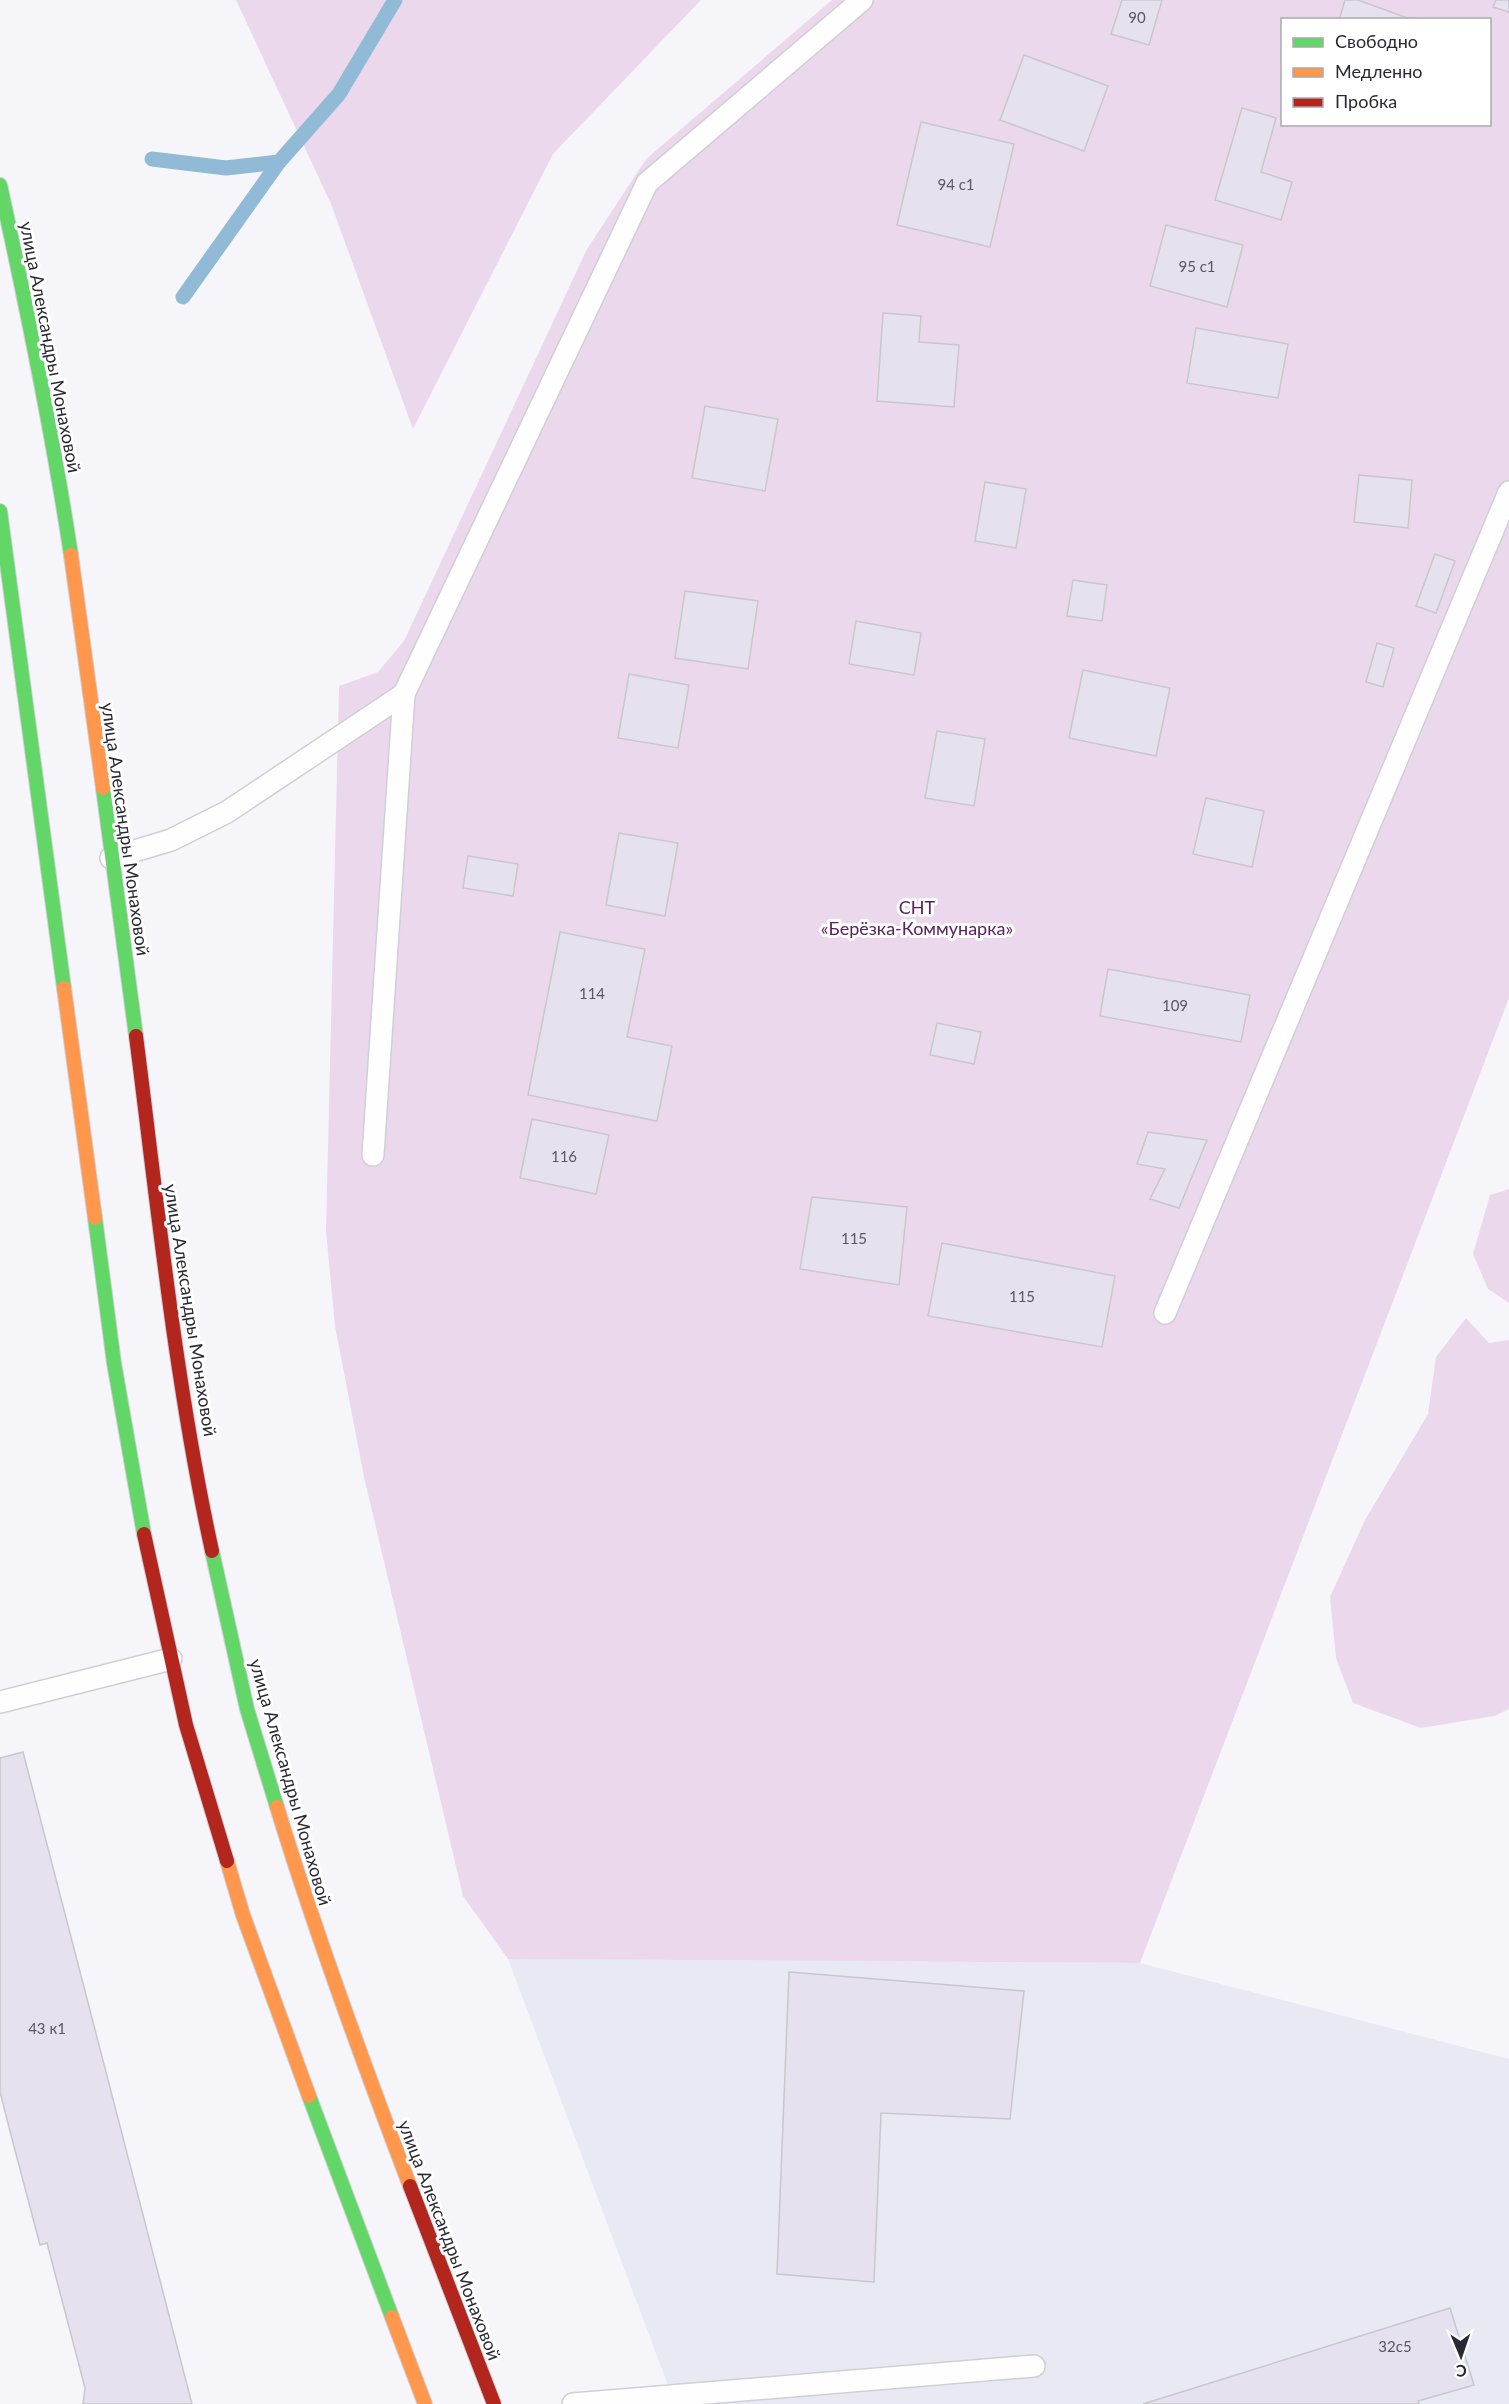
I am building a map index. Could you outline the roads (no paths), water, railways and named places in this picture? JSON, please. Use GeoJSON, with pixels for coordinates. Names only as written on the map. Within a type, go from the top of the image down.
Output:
{"type":"FeatureCollection","features":[{"type":"Feature","properties":{"kind":"main road","name":"улица Александры Монаховой"},"geometry":{"type":"LineString","coordinates":[[0,185],[32,331],[58,469],[138,1054],[157,1218],[177,1353],[208,1531],[248,1709],[304,1895],[494,2404]]}},
{"type":"Feature","properties":{"kind":"main road"},"geometry":{"type":"LineString","coordinates":[[0,511],[114,1363],[146,1544],[171,1659],[186,1725],[243,1915],[301,2076],[425,2404]]}},
{"type":"Feature","properties":{"kind":"lane"},"geometry":{"type":"LineString","coordinates":[[373,1155],[404,694],[647,183],[862,0]]}},
{"type":"Feature","properties":{"kind":"lane"},"geometry":{"type":"LineString","coordinates":[[1165,1313],[1509,492]]}},
{"type":"Feature","properties":{"kind":"lane"},"geometry":{"type":"LineString","coordinates":[[111,858],[171,840],[227,812],[404,694]]}},
{"type":"Feature","properties":{"kind":"lane"},"geometry":{"type":"LineString","coordinates":[[0,1702],[171,1659]]}},
{"type":"Feature","properties":{"kind":"lane"},"geometry":{"type":"LineString","coordinates":[[573,2404],[1034,2366]]}},
{"type":"Feature","properties":{"kind":"waterway"},"geometry":{"type":"LineString","coordinates":[[152,159],[226,168],[279,162],[339,94],[395,0]]}},
{"type":"Feature","properties":{"kind":"waterway"},"geometry":{"type":"LineString","coordinates":[[183,297],[279,162]]}},
{"type":"Feature","properties":{"kind":"park label","name":"СНТ «Берёзка-Коммунарка»"},"geometry":{"type":"Point","coordinates":[917,917]}}]}
